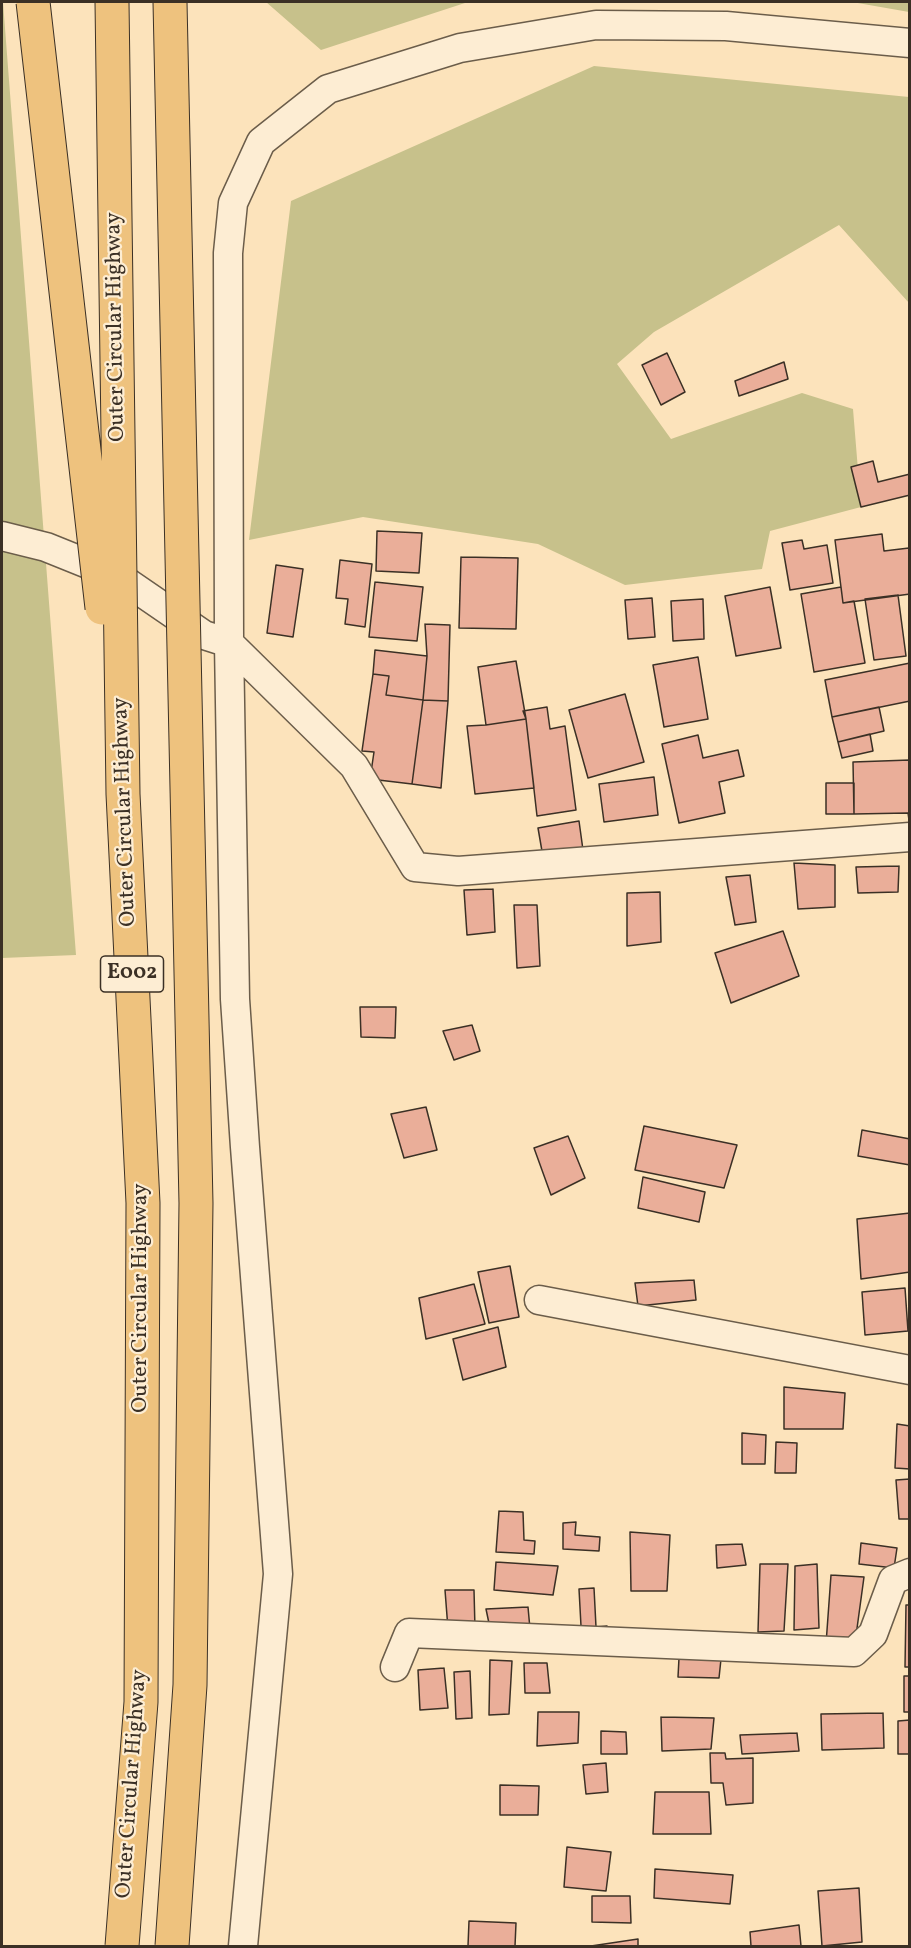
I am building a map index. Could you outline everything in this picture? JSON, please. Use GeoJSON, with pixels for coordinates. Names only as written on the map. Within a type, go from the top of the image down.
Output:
{"type":"FeatureCollection","features":[{"type":"Feature","properties":{"kind":"highway"},"geometry":{"type":"LineString","coordinates":[[33,2],[123,794]]}},
{"type":"Feature","properties":{"kind":"highway","name":"Outer Circular Highway"},"geometry":{"type":"LineString","coordinates":[[112,2],[123,794],[143,1227],[141,1702],[122,1947]]}},
{"type":"Feature","properties":{"kind":"highway","name":"E002"},"geometry":{"type":"LineString","coordinates":[[170,2],[196,1203],[190,1685],[172,1947]]}},
{"type":"Feature","properties":{"kind":"street"},"geometry":{"type":"LineString","coordinates":[[243,1947],[278,1574],[235,999],[229,643],[228,253],[233,203],[261,142],[328,89],[460,48],[596,25],[726,26],[909,44]]}},
{"type":"Feature","properties":{"kind":"street"},"geometry":{"type":"LineString","coordinates":[[2,536],[46,547],[118,576],[204,635],[229,643],[354,766],[415,867],[458,871],[909,837]]}},
{"type":"Feature","properties":{"kind":"street"},"geometry":{"type":"LineString","coordinates":[[539,1300],[909,1370]]}},
{"type":"Feature","properties":{"kind":"street"},"geometry":{"type":"LineString","coordinates":[[395,1667],[409,1633],[854,1652],[873,1634],[893,1580],[909,1574]]}},
{"type":"Feature","properties":{"kind":"shaded area"},"geometry":{"type":"Polygon","coordinates":[[[2,2],[76,955],[2,958],[2,2]]]}},
{"type":"Feature","properties":{"kind":"shaded area"},"geometry":{"type":"Polygon","coordinates":[[[266,2],[468,2],[321,50],[266,2]]]}},
{"type":"Feature","properties":{"kind":"shaded area"},"geometry":{"type":"Polygon","coordinates":[[[852,2],[909,2],[909,12],[852,2]]]}},
{"type":"Feature","properties":{"kind":"shaded area"},"geometry":{"type":"Polygon","coordinates":[[[594,66],[909,97],[909,303],[839,225],[654,332],[617,364],[671,439],[802,393],[853,409],[861,507],[770,531],[762,569],[625,585],[538,544],[363,517],[249,540],[291,201],[594,66]]]}},
{"type":"Feature","properties":{"kind":"building"},"geometry":{"type":"Polygon","coordinates":[[[667,353],[685,392],[661,405],[642,365],[667,353]]]}},
{"type":"Feature","properties":{"kind":"building"},"geometry":{"type":"Polygon","coordinates":[[[784,362],[788,379],[739,396],[735,381],[784,362]]]}},
{"type":"Feature","properties":{"kind":"building"},"geometry":{"type":"Polygon","coordinates":[[[873,461],[878,482],[910,474],[910,495],[861,507],[851,467],[873,461]]]}},
{"type":"Feature","properties":{"kind":"building"},"geometry":{"type":"Polygon","coordinates":[[[377,531],[422,533],[419,573],[376,571],[377,531]]]}},
{"type":"Feature","properties":{"kind":"building"},"geometry":{"type":"Polygon","coordinates":[[[882,534],[884,551],[909,548],[910,594],[843,603],[835,540],[882,534]]]}},
{"type":"Feature","properties":{"kind":"building"},"geometry":{"type":"Polygon","coordinates":[[[802,540],[804,549],[827,545],[833,583],[790,590],[782,543],[802,540]]]}},
{"type":"Feature","properties":{"kind":"building"},"geometry":{"type":"Polygon","coordinates":[[[461,557],[518,558],[516,629],[459,628],[461,557]]]}},
{"type":"Feature","properties":{"kind":"building"},"geometry":{"type":"Polygon","coordinates":[[[340,560],[372,564],[365,627],[345,624],[348,599],[336,598],[340,560]]]}},
{"type":"Feature","properties":{"kind":"building"},"geometry":{"type":"Polygon","coordinates":[[[276,565],[303,569],[293,637],[267,633],[276,565]]]}},
{"type":"Feature","properties":{"kind":"building"},"geometry":{"type":"Polygon","coordinates":[[[375,582],[423,587],[417,641],[369,637],[375,582]]]}},
{"type":"Feature","properties":{"kind":"building"},"geometry":{"type":"Polygon","coordinates":[[[770,587],[781,648],[736,656],[725,596],[770,587]]]}},
{"type":"Feature","properties":{"kind":"building"},"geometry":{"type":"Polygon","coordinates":[[[841,587],[843,603],[854,601],[865,663],[814,672],[801,594],[841,587]]]}},
{"type":"Feature","properties":{"kind":"building"},"geometry":{"type":"Polygon","coordinates":[[[898,595],[906,656],[874,660],[865,599],[898,595]]]}},
{"type":"Feature","properties":{"kind":"building"},"geometry":{"type":"Polygon","coordinates":[[[652,598],[655,637],[628,639],[625,600],[652,598]]]}},
{"type":"Feature","properties":{"kind":"building"},"geometry":{"type":"Polygon","coordinates":[[[703,599],[704,639],[673,641],[671,601],[703,599]]]}},
{"type":"Feature","properties":{"kind":"building"},"geometry":{"type":"Polygon","coordinates":[[[425,624],[450,625],[448,701],[423,700],[427,656],[425,624]]]}},
{"type":"Feature","properties":{"kind":"building"},"geometry":{"type":"Polygon","coordinates":[[[375,650],[427,656],[423,700],[386,695],[389,676],[373,674],[375,650]]]}},
{"type":"Feature","properties":{"kind":"building"},"geometry":{"type":"Polygon","coordinates":[[[698,657],[708,719],[664,727],[653,665],[698,657]]]}},
{"type":"Feature","properties":{"kind":"building"},"geometry":{"type":"Polygon","coordinates":[[[516,661],[526,719],[486,725],[478,667],[516,661]]]}},
{"type":"Feature","properties":{"kind":"building"},"geometry":{"type":"Polygon","coordinates":[[[910,663],[910,701],[832,717],[825,680],[910,663]]]}},
{"type":"Feature","properties":{"kind":"building"},"geometry":{"type":"Polygon","coordinates":[[[373,674],[389,676],[386,695],[423,700],[412,784],[370,779],[374,752],[362,751],[373,674]]]}},
{"type":"Feature","properties":{"kind":"building"},"geometry":{"type":"Polygon","coordinates":[[[625,694],[644,762],[588,778],[569,710],[625,694]]]}},
{"type":"Feature","properties":{"kind":"building"},"geometry":{"type":"Polygon","coordinates":[[[423,700],[448,701],[441,788],[412,784],[423,700]]]}},
{"type":"Feature","properties":{"kind":"building"},"geometry":{"type":"Polygon","coordinates":[[[547,707],[550,729],[565,726],[576,810],[537,816],[526,719],[523,711],[547,707]]]}},
{"type":"Feature","properties":{"kind":"building"},"geometry":{"type":"Polygon","coordinates":[[[879,707],[884,731],[838,742],[832,717],[879,707]]]}},
{"type":"Feature","properties":{"kind":"building"},"geometry":{"type":"Polygon","coordinates":[[[526,719],[534,788],[475,794],[467,726],[526,719]]]}},
{"type":"Feature","properties":{"kind":"building"},"geometry":{"type":"Polygon","coordinates":[[[870,734],[873,751],[842,758],[838,742],[870,734]]]}},
{"type":"Feature","properties":{"kind":"building"},"geometry":{"type":"Polygon","coordinates":[[[698,735],[703,758],[738,750],[744,776],[719,782],[725,813],[679,823],[662,744],[698,735]]]}},
{"type":"Feature","properties":{"kind":"building"},"geometry":{"type":"Polygon","coordinates":[[[910,760],[910,827],[908,813],[854,814],[853,762],[910,760]]]}},
{"type":"Feature","properties":{"kind":"building"},"geometry":{"type":"Polygon","coordinates":[[[654,777],[658,815],[604,822],[599,784],[654,777]]]}},
{"type":"Feature","properties":{"kind":"building"},"geometry":{"type":"Polygon","coordinates":[[[826,783],[854,783],[854,814],[826,814],[826,783]]]}},
{"type":"Feature","properties":{"kind":"building"},"geometry":{"type":"Polygon","coordinates":[[[579,821],[583,850],[543,857],[538,828],[579,821]]]}},
{"type":"Feature","properties":{"kind":"building"},"geometry":{"type":"Polygon","coordinates":[[[794,863],[835,865],[835,907],[798,909],[794,863]]]}},
{"type":"Feature","properties":{"kind":"building"},"geometry":{"type":"Polygon","coordinates":[[[899,866],[898,892],[858,893],[856,867],[899,866]]]}},
{"type":"Feature","properties":{"kind":"building"},"geometry":{"type":"Polygon","coordinates":[[[750,875],[756,922],[735,925],[726,877],[750,875]]]}},
{"type":"Feature","properties":{"kind":"building"},"geometry":{"type":"Polygon","coordinates":[[[493,889],[495,932],[467,935],[464,890],[493,889]]]}},
{"type":"Feature","properties":{"kind":"building"},"geometry":{"type":"Polygon","coordinates":[[[660,892],[661,942],[627,946],[627,893],[660,892]]]}},
{"type":"Feature","properties":{"kind":"building"},"geometry":{"type":"Polygon","coordinates":[[[514,905],[537,905],[540,966],[517,968],[514,905]]]}},
{"type":"Feature","properties":{"kind":"building"},"geometry":{"type":"Polygon","coordinates":[[[783,931],[799,976],[731,1003],[715,953],[783,931]]]}},
{"type":"Feature","properties":{"kind":"building"},"geometry":{"type":"Polygon","coordinates":[[[360,1007],[396,1007],[395,1038],[361,1037],[360,1007]]]}},
{"type":"Feature","properties":{"kind":"building"},"geometry":{"type":"Polygon","coordinates":[[[472,1025],[480,1051],[454,1060],[443,1031],[472,1025]]]}},
{"type":"Feature","properties":{"kind":"building"},"geometry":{"type":"Polygon","coordinates":[[[426,1107],[437,1150],[404,1158],[391,1114],[426,1107]]]}},
{"type":"Feature","properties":{"kind":"building"},"geometry":{"type":"Polygon","coordinates":[[[644,1126],[737,1145],[724,1188],[635,1170],[644,1126]]]}},
{"type":"Feature","properties":{"kind":"building"},"geometry":{"type":"Polygon","coordinates":[[[862,1130],[910,1139],[910,1165],[858,1156],[862,1130]]]}},
{"type":"Feature","properties":{"kind":"building"},"geometry":{"type":"Polygon","coordinates":[[[568,1136],[585,1178],[551,1195],[534,1148],[568,1136]]]}},
{"type":"Feature","properties":{"kind":"building"},"geometry":{"type":"Polygon","coordinates":[[[643,1177],[705,1192],[699,1222],[638,1208],[643,1177]]]}},
{"type":"Feature","properties":{"kind":"building"},"geometry":{"type":"Polygon","coordinates":[[[910,1213],[910,1272],[861,1279],[857,1219],[910,1213]]]}},
{"type":"Feature","properties":{"kind":"building"},"geometry":{"type":"Polygon","coordinates":[[[510,1266],[519,1317],[489,1323],[478,1272],[510,1266]]]}},
{"type":"Feature","properties":{"kind":"building"},"geometry":{"type":"Polygon","coordinates":[[[694,1280],[696,1300],[638,1306],[635,1283],[694,1280]]]}},
{"type":"Feature","properties":{"kind":"building"},"geometry":{"type":"Polygon","coordinates":[[[474,1284],[485,1324],[426,1339],[419,1298],[474,1284]]]}},
{"type":"Feature","properties":{"kind":"building"},"geometry":{"type":"Polygon","coordinates":[[[905,1288],[908,1331],[865,1335],[862,1292],[905,1288]]]}},
{"type":"Feature","properties":{"kind":"building"},"geometry":{"type":"Polygon","coordinates":[[[498,1327],[506,1367],[463,1380],[453,1339],[498,1327]]]}},
{"type":"Feature","properties":{"kind":"building"},"geometry":{"type":"Polygon","coordinates":[[[784,1387],[845,1393],[843,1429],[784,1429],[784,1387]]]}},
{"type":"Feature","properties":{"kind":"building"},"geometry":{"type":"Polygon","coordinates":[[[897,1424],[910,1426],[910,1469],[895,1468],[897,1424]]]}},
{"type":"Feature","properties":{"kind":"building"},"geometry":{"type":"Polygon","coordinates":[[[742,1433],[766,1435],[765,1464],[742,1464],[742,1433]]]}},
{"type":"Feature","properties":{"kind":"building"},"geometry":{"type":"Polygon","coordinates":[[[776,1442],[797,1443],[796,1473],[775,1473],[776,1442]]]}},
{"type":"Feature","properties":{"kind":"building"},"geometry":{"type":"Polygon","coordinates":[[[910,1479],[910,1519],[899,1519],[896,1480],[910,1479]]]}},
{"type":"Feature","properties":{"kind":"building"},"geometry":{"type":"Polygon","coordinates":[[[499,1511],[523,1512],[524,1540],[535,1541],[534,1554],[496,1552],[499,1511]]]}},
{"type":"Feature","properties":{"kind":"building"},"geometry":{"type":"Polygon","coordinates":[[[576,1522],[575,1535],[600,1537],[599,1551],[563,1549],[563,1523],[576,1522]]]}},
{"type":"Feature","properties":{"kind":"building"},"geometry":{"type":"Polygon","coordinates":[[[630,1532],[670,1535],[667,1591],[631,1591],[630,1532]]]}},
{"type":"Feature","properties":{"kind":"building"},"geometry":{"type":"Polygon","coordinates":[[[861,1543],[897,1548],[894,1568],[859,1564],[861,1543]]]}},
{"type":"Feature","properties":{"kind":"building"},"geometry":{"type":"Polygon","coordinates":[[[742,1544],[746,1565],[717,1568],[716,1545],[742,1544]]]}},
{"type":"Feature","properties":{"kind":"building"},"geometry":{"type":"Polygon","coordinates":[[[496,1562],[558,1566],[553,1595],[494,1590],[496,1562]]]}},
{"type":"Feature","properties":{"kind":"building"},"geometry":{"type":"Polygon","coordinates":[[[760,1564],[788,1564],[784,1631],[758,1632],[760,1564]]]}},
{"type":"Feature","properties":{"kind":"building"},"geometry":{"type":"Polygon","coordinates":[[[817,1564],[819,1628],[794,1630],[795,1566],[817,1564]]]}},
{"type":"Feature","properties":{"kind":"building"},"geometry":{"type":"Polygon","coordinates":[[[831,1575],[864,1577],[855,1643],[826,1644],[831,1575]]]}},
{"type":"Feature","properties":{"kind":"building"},"geometry":{"type":"Polygon","coordinates":[[[594,1588],[596,1627],[607,1626],[607,1634],[581,1626],[579,1589],[594,1588]]]}},
{"type":"Feature","properties":{"kind":"building"},"geometry":{"type":"Polygon","coordinates":[[[445,1590],[474,1590],[475,1629],[448,1629],[445,1590]]]}},
{"type":"Feature","properties":{"kind":"building"},"geometry":{"type":"Polygon","coordinates":[[[906,1605],[910,1605],[910,1667],[905,1667],[906,1605]]]}},
{"type":"Feature","properties":{"kind":"building"},"geometry":{"type":"Polygon","coordinates":[[[528,1607],[530,1629],[491,1633],[486,1609],[528,1607]]]}},
{"type":"Feature","properties":{"kind":"building"},"geometry":{"type":"Polygon","coordinates":[[[679,1658],[721,1659],[719,1678],[678,1677],[679,1658]]]}},
{"type":"Feature","properties":{"kind":"building"},"geometry":{"type":"Polygon","coordinates":[[[490,1660],[512,1661],[509,1714],[489,1715],[490,1660]]]}},
{"type":"Feature","properties":{"kind":"building"},"geometry":{"type":"Polygon","coordinates":[[[524,1663],[547,1663],[550,1693],[525,1693],[524,1663]]]}},
{"type":"Feature","properties":{"kind":"building"},"geometry":{"type":"Polygon","coordinates":[[[444,1668],[448,1708],[420,1710],[418,1670],[444,1668]]]}},
{"type":"Feature","properties":{"kind":"building"},"geometry":{"type":"Polygon","coordinates":[[[470,1671],[472,1718],[456,1719],[454,1672],[470,1671]]]}},
{"type":"Feature","properties":{"kind":"building"},"geometry":{"type":"Polygon","coordinates":[[[904,1676],[910,1676],[910,1712],[904,1712],[904,1676]]]}},
{"type":"Feature","properties":{"kind":"building"},"geometry":{"type":"Polygon","coordinates":[[[538,1712],[579,1712],[578,1743],[537,1746],[538,1712]]]}},
{"type":"Feature","properties":{"kind":"building"},"geometry":{"type":"Polygon","coordinates":[[[883,1713],[884,1748],[822,1750],[821,1714],[883,1713]]]}},
{"type":"Feature","properties":{"kind":"building"},"geometry":{"type":"Polygon","coordinates":[[[661,1717],[714,1718],[711,1749],[662,1751],[661,1717]]]}},
{"type":"Feature","properties":{"kind":"building"},"geometry":{"type":"Polygon","coordinates":[[[910,1720],[910,1754],[898,1754],[898,1721],[910,1720]]]}},
{"type":"Feature","properties":{"kind":"building"},"geometry":{"type":"Polygon","coordinates":[[[601,1731],[626,1732],[627,1754],[601,1754],[601,1731]]]}},
{"type":"Feature","properties":{"kind":"building"},"geometry":{"type":"Polygon","coordinates":[[[797,1733],[799,1751],[742,1754],[740,1735],[797,1733]]]}},
{"type":"Feature","properties":{"kind":"building"},"geometry":{"type":"Polygon","coordinates":[[[710,1753],[725,1753],[726,1759],[753,1758],[753,1803],[726,1805],[723,1783],[711,1783],[710,1753]]]}},
{"type":"Feature","properties":{"kind":"building"},"geometry":{"type":"Polygon","coordinates":[[[606,1763],[608,1792],[586,1794],[583,1765],[606,1763]]]}},
{"type":"Feature","properties":{"kind":"building"},"geometry":{"type":"Polygon","coordinates":[[[500,1785],[539,1786],[538,1815],[500,1815],[500,1785]]]}},
{"type":"Feature","properties":{"kind":"building"},"geometry":{"type":"Polygon","coordinates":[[[655,1792],[709,1792],[711,1834],[653,1834],[655,1792]]]}},
{"type":"Feature","properties":{"kind":"building"},"geometry":{"type":"Polygon","coordinates":[[[567,1847],[611,1852],[606,1891],[564,1887],[567,1847]]]}},
{"type":"Feature","properties":{"kind":"building"},"geometry":{"type":"Polygon","coordinates":[[[655,1869],[733,1875],[730,1904],[654,1898],[655,1869]]]}},
{"type":"Feature","properties":{"kind":"building"},"geometry":{"type":"Polygon","coordinates":[[[859,1888],[862,1942],[822,1946],[818,1891],[859,1888]]]}},
{"type":"Feature","properties":{"kind":"building"},"geometry":{"type":"Polygon","coordinates":[[[592,1896],[630,1896],[631,1923],[592,1922],[592,1896]]]}},
{"type":"Feature","properties":{"kind":"building"},"geometry":{"type":"Polygon","coordinates":[[[469,1921],[516,1923],[515,1946],[468,1946],[469,1921]]]}},
{"type":"Feature","properties":{"kind":"building"},"geometry":{"type":"Polygon","coordinates":[[[799,1925],[801,1946],[751,1946],[750,1932],[799,1925]]]}},
{"type":"Feature","properties":{"kind":"building"},"geometry":{"type":"Polygon","coordinates":[[[638,1939],[638,1946],[591,1946],[638,1939]]]}}]}
